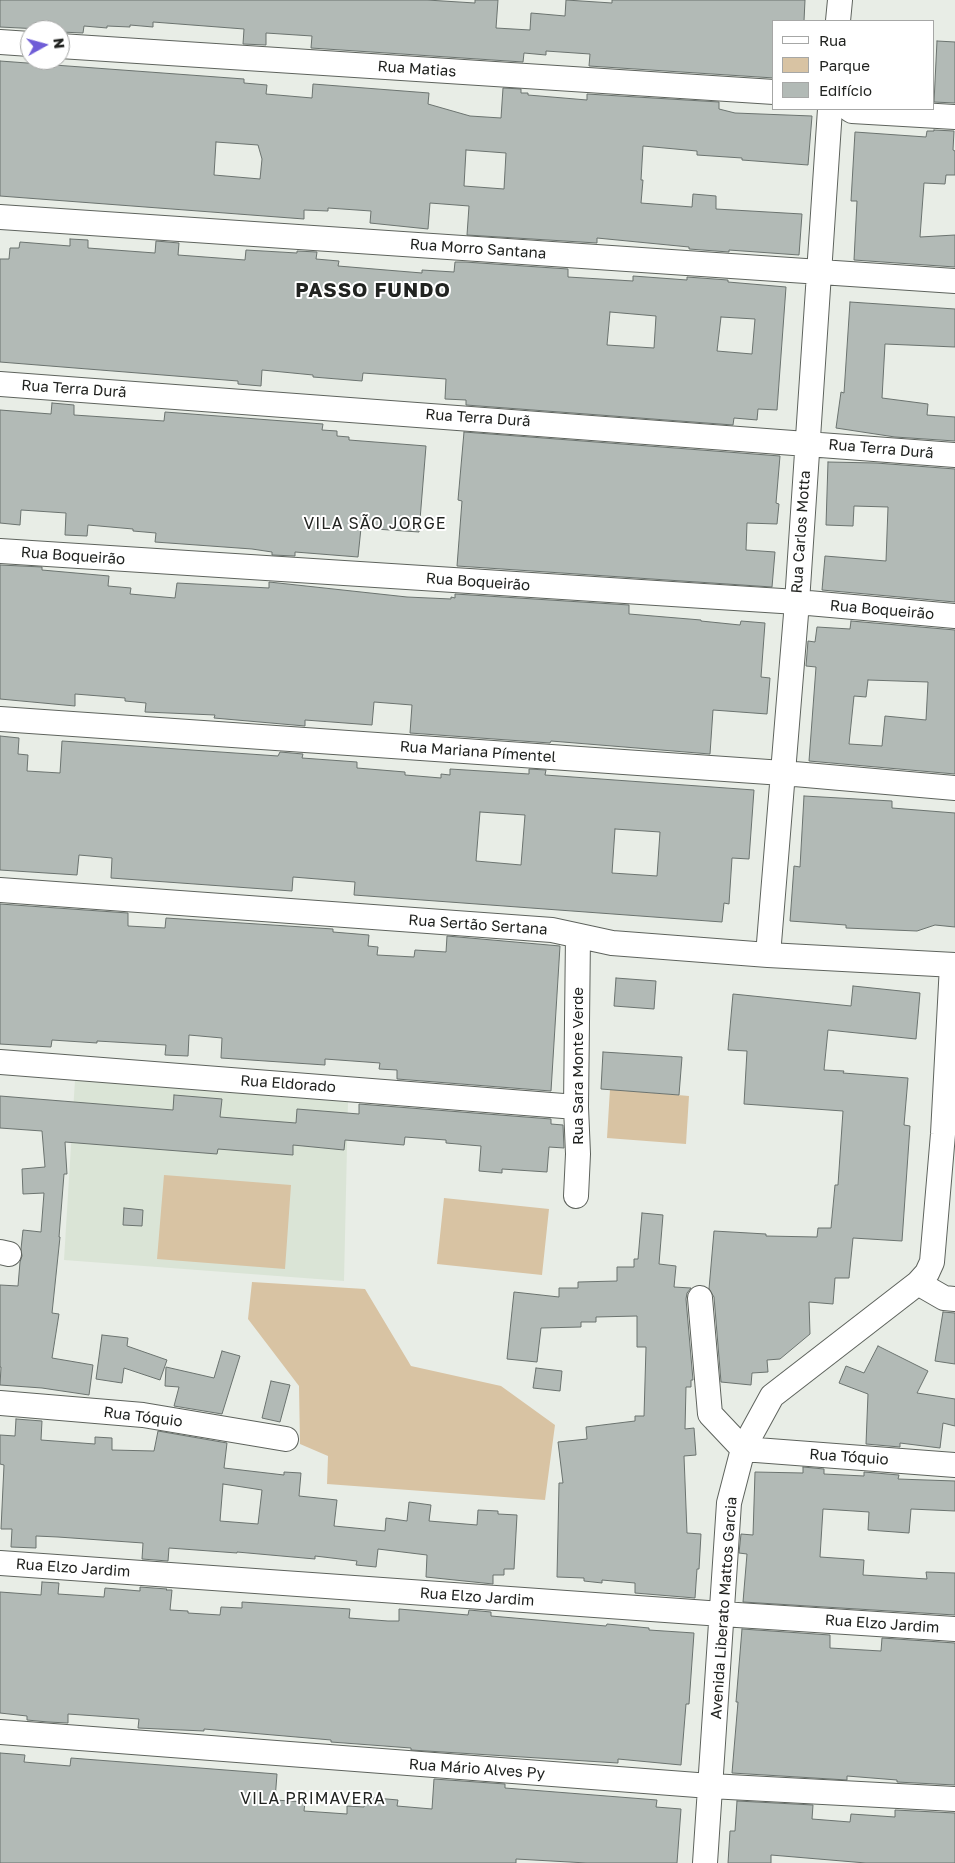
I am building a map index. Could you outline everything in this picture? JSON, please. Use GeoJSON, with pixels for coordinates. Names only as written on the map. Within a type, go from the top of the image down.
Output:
{"type":"FeatureCollection","features":[{"type":"Feature","properties":{"kind":"street"},"geometry":{"type":"LineString","coordinates":[[838,20],[840,0]]}},
{"type":"Feature","properties":{"kind":"street"},"geometry":{"type":"LineString","coordinates":[[0,42],[20,43]]}},
{"type":"Feature","properties":{"kind":"street","name":"Rua Matias"},"geometry":{"type":"LineString","coordinates":[[70,47],[772,92]]}},
{"type":"Feature","properties":{"kind":"street","name":"Rua Carlos Motta"},"geometry":{"type":"LineString","coordinates":[[768,955],[797,602],[830,110]]}},
{"type":"Feature","properties":{"kind":"street"},"geometry":{"type":"LineString","coordinates":[[850,110],[955,117]]}},
{"type":"Feature","properties":{"kind":"street","name":"Rua Morro Santana"},"geometry":{"type":"LineString","coordinates":[[0,217],[955,281]]}},
{"type":"Feature","properties":{"kind":"street","name":"Rua Terra Durã"},"geometry":{"type":"LineString","coordinates":[[0,384],[807,442],[955,455]]}},
{"type":"Feature","properties":{"kind":"street","name":"Rua Boqueirão"},"geometry":{"type":"LineString","coordinates":[[0,551],[797,602],[955,616]]}},
{"type":"Feature","properties":{"kind":"street","name":"Rua Mariana Pímentel"},"geometry":{"type":"LineString","coordinates":[[0,719],[783,773],[955,788]]}},
{"type":"Feature","properties":{"kind":"street","name":"Rua Sertão Sertana"},"geometry":{"type":"LineString","coordinates":[[0,890],[552,930],[612,943],[768,955],[953,965]]}},
{"type":"Feature","properties":{"kind":"street","name":"Rua Sara Monte Verde"},"geometry":{"type":"LineString","coordinates":[[576,1196],[578,1154],[576,1107],[578,936]]}},
{"type":"Feature","properties":{"kind":"street","name":"Avenida Liberato Mattos Garcia"},"geometry":{"type":"LineString","coordinates":[[705,1863],[729,1503],[743,1449],[772,1396],[918,1283],[927,1273],[932,1262],[949,1134],[953,965]]}},
{"type":"Feature","properties":{"kind":"street","name":"Rua Eldorado"},"geometry":{"type":"LineString","coordinates":[[0,1062],[576,1107]]}},
{"type":"Feature","properties":{"kind":"street"},"geometry":{"type":"LineString","coordinates":[[918,1283],[944,1298],[955,1299]]}},
{"type":"Feature","properties":{"kind":"street"},"geometry":{"type":"LineString","coordinates":[[700,1298],[710,1414],[743,1449]]}},
{"type":"Feature","properties":{"kind":"street","name":"Rua Tóquio"},"geometry":{"type":"LineString","coordinates":[[0,1403],[143,1415],[286,1439]]}},
{"type":"Feature","properties":{"kind":"street","name":"Rua Tóquio"},"geometry":{"type":"LineString","coordinates":[[743,1449],[955,1465]]}},
{"type":"Feature","properties":{"kind":"street","name":"Rua Elzo Jardim"},"geometry":{"type":"LineString","coordinates":[[0,1563],[955,1629]]}},
{"type":"Feature","properties":{"kind":"street","name":"Rua Mário Alves Py"},"geometry":{"type":"LineString","coordinates":[[0,1732],[710,1786],[955,1799]]}},
{"type":"Feature","properties":{"kind":"shaded area"},"geometry":{"type":"Polygon","coordinates":[[[75,1080],[348,1102],[344,1281],[64,1260],[75,1080]]]}},
{"type":"Feature","properties":{"kind":"green space"},"geometry":{"type":"Polygon","coordinates":[[[610,1089],[689,1096],[686,1144],[607,1138],[610,1089]]]}},
{"type":"Feature","properties":{"kind":"green space"},"geometry":{"type":"Polygon","coordinates":[[[164,1175],[291,1185],[285,1269],[157,1259],[164,1175]]]}},
{"type":"Feature","properties":{"kind":"green space"},"geometry":{"type":"Polygon","coordinates":[[[444,1198],[549,1209],[542,1275],[437,1264],[444,1198]]]}},
{"type":"Feature","properties":{"kind":"green space"},"geometry":{"type":"Polygon","coordinates":[[[252,1282],[365,1289],[411,1366],[501,1386],[555,1425],[545,1500],[327,1484],[328,1456],[300,1444],[299,1386],[248,1319],[252,1282]]]}},
{"type":"Feature","properties":{"kind":"building"},"geometry":{"type":"Polygon","coordinates":[[[0,0],[427,0],[475,3],[475,0],[498,0],[496,28],[530,30],[531,13],[565,16],[566,0],[612,3],[612,0],[805,0],[804,20],[772,20],[772,78],[589,66],[590,54],[546,51],[546,55],[524,53],[523,62],[311,48],[312,36],[266,33],[266,45],[243,44],[244,29],[153,22],[153,27],[130,25],[130,27],[107,26],[107,28],[84,26],[83,33],[70,32],[70,20],[20,20],[20,28],[0,27],[0,0]]]}},
{"type":"Feature","properties":{"kind":"building"},"geometry":{"type":"Polygon","coordinates":[[[937,41],[955,42],[955,103],[935,102],[937,41]]]}},
{"type":"Feature","properties":{"kind":"building"},"geometry":{"type":"Polygon","coordinates":[[[0,61],[20,62],[20,70],[70,70],[70,66],[244,79],[244,83],[267,85],[266,94],[312,98],[313,84],[429,93],[428,104],[470,116],[501,118],[503,88],[521,89],[521,93],[528,93],[528,95],[587,100],[587,94],[719,102],[719,109],[735,113],[812,116],[808,165],[697,155],[697,151],[643,146],[641,203],[692,207],[693,194],[716,196],[716,209],[802,214],[799,255],[689,249],[689,247],[597,238],[597,243],[467,235],[469,206],[430,203],[428,229],[370,223],[371,211],[328,208],[328,211],[304,210],[304,219],[0,196],[0,61]],[[216,142],[214,175],[260,179],[262,159],[258,145],[216,142]],[[466,150],[464,186],[504,189],[506,153],[466,150]]]}},
{"type":"Feature","properties":{"kind":"building"},"geometry":{"type":"Polygon","coordinates":[[[927,131],[954,131],[955,175],[946,175],[945,184],[924,183],[920,237],[955,235],[955,267],[854,260],[857,201],[851,201],[855,132],[926,137],[927,131]]]}},
{"type":"Feature","properties":{"kind":"building"},"geometry":{"type":"Polygon","coordinates":[[[70,239],[88,240],[88,248],[155,253],[156,241],[179,243],[178,255],[245,260],[246,250],[297,253],[297,251],[317,252],[316,259],[339,261],[338,266],[422,273],[422,270],[454,272],[455,262],[465,262],[568,269],[568,277],[633,281],[633,276],[687,280],[687,277],[786,287],[777,410],[758,409],[757,420],[734,418],[733,425],[466,405],[466,400],[445,399],[446,379],[363,373],[362,381],[262,370],[261,386],[238,384],[238,381],[0,362],[0,259],[9,259],[10,248],[19,248],[20,242],[70,246],[70,239]],[[610,312],[607,345],[654,348],[656,316],[610,312]],[[721,317],[717,351],[752,354],[755,319],[721,317]]]}},
{"type":"Feature","properties":{"kind":"building"},"geometry":{"type":"Polygon","coordinates":[[[850,302],[955,309],[955,347],[885,344],[882,398],[928,404],[927,415],[955,417],[955,441],[895,437],[836,428],[841,392],[844,393],[850,302]]]}},
{"type":"Feature","properties":{"kind":"building"},"geometry":{"type":"Polygon","coordinates":[[[52,403],[74,405],[74,415],[164,421],[165,412],[323,424],[322,430],[337,431],[337,436],[349,437],[349,440],[426,446],[419,532],[361,528],[358,557],[295,552],[295,556],[272,555],[272,552],[252,549],[155,542],[156,533],[133,531],[133,529],[88,525],[87,536],[65,535],[66,513],[21,510],[20,525],[0,523],[0,410],[51,414],[52,403]]]}},
{"type":"Feature","properties":{"kind":"building"},"geometry":{"type":"Polygon","coordinates":[[[464,432],[780,456],[776,503],[779,504],[777,524],[747,523],[746,550],[775,552],[772,587],[457,566],[462,501],[458,500],[464,432]]]}},
{"type":"Feature","properties":{"kind":"building"},"geometry":{"type":"Polygon","coordinates":[[[828,462],[876,463],[955,469],[955,602],[822,590],[825,556],[886,561],[888,507],[854,506],[853,526],[826,525],[828,462]]]}},
{"type":"Feature","properties":{"kind":"building"},"geometry":{"type":"Polygon","coordinates":[[[0,565],[42,567],[42,570],[109,576],[108,586],[131,588],[130,594],[175,598],[177,583],[269,588],[269,582],[407,597],[451,599],[451,597],[455,598],[455,594],[629,605],[629,614],[740,625],[741,621],[765,623],[761,677],[770,678],[767,714],[713,710],[710,754],[551,741],[550,743],[410,733],[412,705],[374,702],[372,725],[305,720],[305,726],[214,718],[215,715],[145,712],[146,703],[125,701],[125,698],[75,694],[75,706],[0,699],[0,565]]]}},
{"type":"Feature","properties":{"kind":"building"},"geometry":{"type":"Polygon","coordinates":[[[851,621],[955,630],[955,774],[809,761],[816,667],[806,666],[808,641],[815,642],[817,627],[850,629],[851,621]],[[868,680],[866,697],[854,696],[849,744],[882,746],[885,716],[926,720],[928,682],[868,680]]]}},
{"type":"Feature","properties":{"kind":"building"},"geometry":{"type":"Polygon","coordinates":[[[0,736],[19,738],[18,754],[28,755],[27,771],[60,773],[62,741],[278,756],[280,752],[303,754],[302,758],[357,762],[357,768],[405,772],[405,775],[441,778],[441,774],[450,775],[450,769],[529,774],[529,769],[546,770],[545,775],[754,790],[749,859],[732,858],[729,904],[724,903],[722,922],[354,895],[355,882],[293,877],[292,891],[111,878],[112,858],[79,855],[77,875],[0,870],[0,736]],[[480,812],[476,861],[521,865],[525,815],[480,812]],[[615,829],[612,873],[657,876],[660,832],[615,829]]]}},
{"type":"Feature","properties":{"kind":"building"},"geometry":{"type":"Polygon","coordinates":[[[804,796],[892,801],[892,808],[955,813],[955,927],[935,925],[917,931],[846,928],[846,925],[790,921],[794,866],[800,867],[804,796]]]}},
{"type":"Feature","properties":{"kind":"building"},"geometry":{"type":"Polygon","coordinates":[[[0,904],[128,913],[128,926],[165,928],[166,918],[333,929],[333,932],[369,935],[368,946],[378,947],[377,955],[414,957],[415,950],[446,952],[447,936],[560,946],[551,1091],[397,1079],[397,1070],[379,1069],[380,1063],[325,1059],[325,1065],[221,1058],[222,1038],[189,1035],[188,1056],[165,1055],[166,1045],[52,1040],[51,1047],[0,1044],[0,904]]]}},
{"type":"Feature","properties":{"kind":"building"},"geometry":{"type":"Polygon","coordinates":[[[616,978],[656,981],[654,1009],[614,1006],[616,978]]]}},
{"type":"Feature","properties":{"kind":"building"},"geometry":{"type":"Polygon","coordinates":[[[853,986],[920,993],[916,1039],[828,1030],[824,1070],[908,1078],[904,1125],[910,1126],[902,1241],[853,1238],[849,1278],[835,1278],[833,1304],[809,1302],[810,1334],[780,1359],[767,1360],[768,1372],[752,1373],[751,1385],[721,1382],[714,1297],[709,1289],[714,1231],[766,1234],[766,1236],[817,1237],[818,1228],[831,1228],[835,1185],[838,1185],[843,1111],[744,1104],[747,1051],[728,1050],[733,994],[851,1006],[853,986]]]}},
{"type":"Feature","properties":{"kind":"building"},"geometry":{"type":"Polygon","coordinates":[[[603,1052],[682,1057],[679,1095],[601,1089],[603,1052]]]}},
{"type":"Feature","properties":{"kind":"building"},"geometry":{"type":"Polygon","coordinates":[[[174,1095],[222,1099],[220,1117],[296,1123],[297,1109],[359,1114],[359,1104],[551,1119],[551,1124],[563,1125],[564,1148],[549,1147],[547,1172],[502,1169],[502,1173],[479,1171],[481,1146],[446,1143],[446,1140],[405,1137],[404,1145],[345,1140],[344,1150],[293,1145],[293,1155],[218,1149],[217,1154],[65,1142],[67,1174],[64,1174],[52,1313],[59,1314],[52,1358],[93,1365],[89,1395],[42,1388],[0,1385],[0,1285],[18,1286],[23,1230],[41,1232],[44,1193],[23,1194],[22,1169],[45,1167],[42,1131],[0,1128],[0,1096],[173,1110],[174,1095]]]}},
{"type":"Feature","properties":{"kind":"building"},"geometry":{"type":"Polygon","coordinates":[[[124,1208],[143,1210],[142,1226],[123,1225],[124,1208]]]}},
{"type":"Feature","properties":{"kind":"building"},"geometry":{"type":"Polygon","coordinates":[[[642,1213],[663,1215],[659,1264],[676,1266],[674,1287],[691,1288],[687,1293],[686,1299],[693,1380],[691,1380],[691,1387],[686,1387],[685,1429],[694,1428],[696,1455],[684,1456],[687,1533],[701,1534],[695,1598],[635,1593],[635,1583],[602,1580],[602,1583],[584,1581],[584,1578],[557,1577],[559,1483],[563,1483],[558,1442],[587,1439],[586,1427],[635,1421],[635,1416],[644,1416],[646,1347],[637,1347],[637,1316],[596,1317],[596,1322],[581,1322],[581,1327],[541,1328],[537,1362],[507,1359],[514,1292],[559,1297],[559,1288],[578,1288],[578,1282],[617,1281],[617,1267],[634,1267],[634,1259],[638,1259],[642,1213]]]}},
{"type":"Feature","properties":{"kind":"building"},"geometry":{"type":"Polygon","coordinates":[[[943,1312],[955,1313],[955,1364],[935,1361],[943,1312]]]}},
{"type":"Feature","properties":{"kind":"building"},"geometry":{"type":"Polygon","coordinates":[[[102,1335],[128,1338],[127,1346],[167,1360],[160,1380],[124,1368],[122,1383],[96,1379],[102,1335]]]}},
{"type":"Feature","properties":{"kind":"building"},"geometry":{"type":"Polygon","coordinates":[[[878,1346],[928,1371],[917,1393],[955,1399],[955,1426],[943,1423],[940,1448],[900,1443],[900,1447],[866,1444],[868,1394],[839,1383],[846,1366],[864,1373],[878,1346]]]}},
{"type":"Feature","properties":{"kind":"building"},"geometry":{"type":"Polygon","coordinates":[[[222,1351],[240,1356],[222,1414],[174,1406],[179,1387],[165,1386],[166,1367],[214,1378],[222,1351]]]}},
{"type":"Feature","properties":{"kind":"building"},"geometry":{"type":"Polygon","coordinates":[[[536,1368],[562,1371],[560,1391],[533,1388],[536,1368]]]}},
{"type":"Feature","properties":{"kind":"building"},"geometry":{"type":"Polygon","coordinates":[[[271,1381],[290,1385],[280,1422],[262,1418],[271,1381]]]}},
{"type":"Feature","properties":{"kind":"building"},"geometry":{"type":"Polygon","coordinates":[[[16,1419],[42,1421],[41,1440],[95,1444],[95,1437],[112,1438],[112,1450],[154,1451],[158,1431],[227,1443],[224,1468],[284,1475],[284,1472],[301,1473],[299,1496],[337,1500],[334,1526],[385,1531],[386,1518],[407,1521],[409,1502],[431,1505],[429,1521],[477,1525],[478,1510],[498,1511],[498,1514],[517,1515],[514,1569],[504,1569],[504,1575],[493,1575],[493,1584],[426,1577],[427,1555],[378,1549],[376,1567],[356,1565],[357,1561],[315,1556],[315,1559],[169,1548],[168,1561],[142,1559],[143,1543],[58,1537],[36,1536],[36,1548],[11,1547],[12,1529],[1,1529],[4,1465],[0,1464],[0,1435],[15,1436],[16,1419]],[[223,1484],[220,1521],[258,1524],[262,1490],[223,1484]]]}},
{"type":"Feature","properties":{"kind":"building"},"geometry":{"type":"Polygon","coordinates":[[[803,1467],[824,1469],[824,1474],[864,1476],[864,1472],[899,1475],[898,1479],[955,1481],[955,1511],[911,1509],[909,1533],[868,1530],[869,1512],[823,1509],[820,1557],[864,1560],[863,1575],[927,1579],[926,1572],[955,1573],[955,1615],[743,1602],[747,1554],[739,1553],[741,1534],[753,1535],[755,1472],[803,1473],[803,1467]]]}},
{"type":"Feature","properties":{"kind":"building"},"geometry":{"type":"Polygon","coordinates":[[[42,1582],[59,1583],[58,1594],[104,1597],[105,1588],[140,1591],[140,1587],[172,1590],[170,1610],[188,1611],[188,1613],[220,1615],[221,1607],[242,1608],[242,1602],[350,1609],[349,1618],[388,1621],[399,1621],[399,1609],[468,1615],[469,1610],[491,1612],[491,1616],[606,1626],[607,1624],[649,1628],[649,1630],[694,1633],[689,1704],[686,1704],[681,1765],[618,1759],[618,1763],[411,1750],[411,1748],[204,1729],[204,1731],[138,1728],[139,1719],[68,1714],[68,1723],[27,1720],[27,1716],[0,1713],[0,1592],[41,1595],[42,1582]]]}},
{"type":"Feature","properties":{"kind":"building"},"geometry":{"type":"Polygon","coordinates":[[[742,1629],[830,1635],[830,1648],[881,1651],[882,1638],[955,1643],[955,1785],[897,1782],[897,1780],[847,1776],[847,1780],[732,1773],[742,1629]]]}},
{"type":"Feature","properties":{"kind":"building"},"geometry":{"type":"Polygon","coordinates":[[[0,1753],[25,1755],[24,1762],[70,1766],[71,1758],[277,1774],[275,1800],[305,1802],[304,1811],[347,1814],[347,1806],[364,1807],[365,1797],[398,1800],[397,1806],[432,1809],[434,1779],[505,1784],[505,1788],[657,1800],[656,1807],[681,1809],[677,1863],[587,1863],[516,1859],[516,1863],[0,1863],[0,1753]]]}},
{"type":"Feature","properties":{"kind":"building"},"geometry":{"type":"Polygon","coordinates":[[[737,1801],[813,1805],[812,1819],[850,1822],[851,1814],[895,1817],[895,1810],[955,1813],[955,1863],[866,1863],[771,1855],[771,1863],[728,1863],[730,1831],[735,1831],[737,1801]]]}},
{"type":"Feature","properties":{"kind":"district","name":"PASSO FUNDO"},"geometry":{"type":"Point","coordinates":[373,291]}},
{"type":"Feature","properties":{"kind":"district","name":"VILA SÃO JORGE"},"geometry":{"type":"Point","coordinates":[375,524]}},
{"type":"Feature","properties":{"kind":"district","name":"VILA PRIMAVERA"},"geometry":{"type":"Point","coordinates":[313,1799]}}]}
